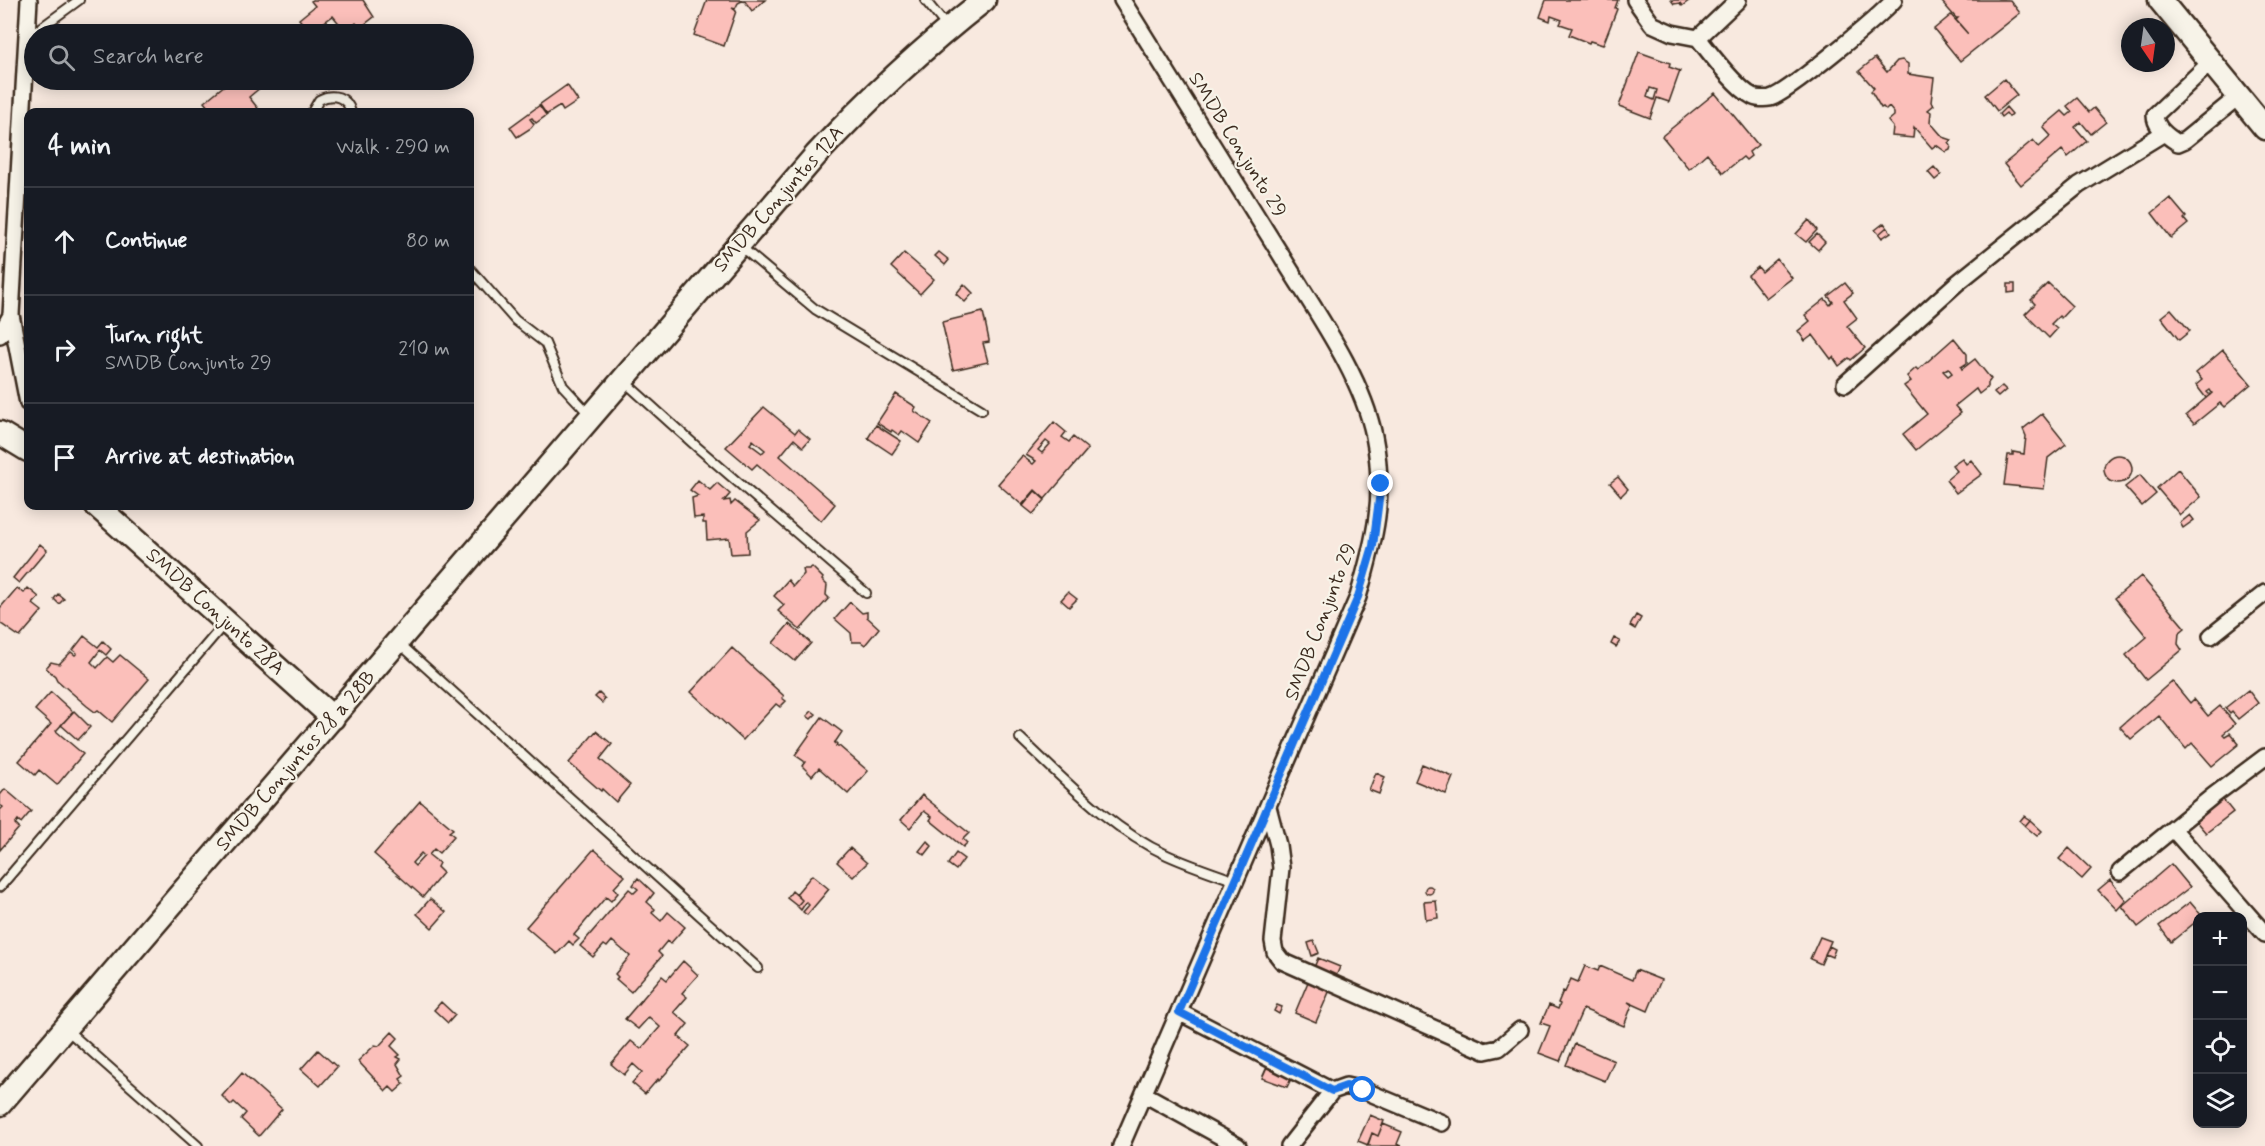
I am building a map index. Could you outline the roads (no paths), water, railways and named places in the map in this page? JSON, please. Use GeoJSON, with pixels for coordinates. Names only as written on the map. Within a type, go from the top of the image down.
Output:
{"type":"FeatureCollection","features":[{"type":"Feature","properties":{"kind":"street"},"geometry":{"type":"LineString","coordinates":[[28,24],[29,0]]}},
{"type":"Feature","properties":{"kind":"street","name":"SMDB Conjuntos 12A"},"geometry":{"type":"LineString","coordinates":[[591,416],[816,155],[862,106],[948,28],[984,0]]}},
{"type":"Feature","properties":{"kind":"street","name":"SMDB Conjunto 29"},"geometry":{"type":"LineString","coordinates":[[1121,1146],[1358,597],[1373,546],[1381,484],[1374,434],[1358,387],[1324,326],[1122,0]]}},
{"type":"Feature","properties":{"kind":"street"},"geometry":{"type":"LineString","coordinates":[[1635,0],[1652,24],[1672,33],[1698,38],[1720,66],[1751,96],[1770,98],[1790,87],[1894,0]]}},
{"type":"Feature","properties":{"kind":"street"},"geometry":{"type":"LineString","coordinates":[[1698,38],[1738,0]]}},
{"type":"Feature","properties":{"kind":"street"},"geometry":{"type":"LineString","coordinates":[[2160,0],[2265,128]]}},
{"type":"Feature","properties":{"kind":"street"},"geometry":{"type":"LineString","coordinates":[[2211,62],[2158,112],[2155,120],[2164,133],[2178,143],[2185,140],[2239,96]]}},
{"type":"Feature","properties":{"kind":"street"},"geometry":{"type":"LineString","coordinates":[[24,90],[11,315],[24,382]]}},
{"type":"Feature","properties":{"kind":"street"},"geometry":{"type":"LineString","coordinates":[[1845,384],[1956,284],[2079,185],[2164,133]]}},
{"type":"Feature","properties":{"kind":"street"},"geometry":{"type":"LineString","coordinates":[[0,334],[11,315]]}},
{"type":"Feature","properties":{"kind":"street","name":"SMDB Conjuntos 28 a 28B"},"geometry":{"type":"LineString","coordinates":[[0,1104],[591,416]]}},
{"type":"Feature","properties":{"kind":"street"},"geometry":{"type":"LineString","coordinates":[[0,433],[24,448]]}},
{"type":"Feature","properties":{"kind":"street","name":"SMDB Conjunto 28A"},"geometry":{"type":"LineString","coordinates":[[101,510],[333,718]]}},
{"type":"Feature","properties":{"kind":"street"},"geometry":{"type":"LineString","coordinates":[[2211,636],[2265,593]]}},
{"type":"Feature","properties":{"kind":"street"},"geometry":{"type":"LineString","coordinates":[[2120,872],[2265,757]]}},
{"type":"Feature","properties":{"kind":"street"},"geometry":{"type":"LineString","coordinates":[[1268,807],[1278,845],[1281,868],[1273,941],[1275,952],[1282,961],[1485,1051],[1499,1048],[1520,1030]]}},
{"type":"Feature","properties":{"kind":"street"},"geometry":{"type":"LineString","coordinates":[[2173,829],[2265,934]]}},
{"type":"Feature","properties":{"kind":"street"},"geometry":{"type":"LineString","coordinates":[[1179,1012],[1332,1091]]}},
{"type":"Feature","properties":{"kind":"street"},"geometry":{"type":"LineString","coordinates":[[1289,1146],[1332,1091],[1346,1086],[1363,1090],[1442,1123]]}},
{"type":"Feature","properties":{"kind":"street"},"geometry":{"type":"LineString","coordinates":[[1144,1094],[1238,1146]]}},
{"type":"Feature","properties":{"kind":"lane"},"geometry":{"type":"LineString","coordinates":[[46,24],[79,0]]}},
{"type":"Feature","properties":{"kind":"lane"},"geometry":{"type":"LineString","coordinates":[[925,0],[948,28]]}},
{"type":"Feature","properties":{"kind":"lane"},"geometry":{"type":"LineString","coordinates":[[314,108],[319,100],[331,95],[343,99],[349,108]]}},
{"type":"Feature","properties":{"kind":"lane"},"geometry":{"type":"LineString","coordinates":[[738,245],[815,309],[982,411]]}},
{"type":"Feature","properties":{"kind":"lane"},"geometry":{"type":"LineString","coordinates":[[474,274],[515,320],[545,343],[564,386],[591,416]]}},
{"type":"Feature","properties":{"kind":"lane"},"geometry":{"type":"LineString","coordinates":[[622,379],[866,593]]}},
{"type":"Feature","properties":{"kind":"lane"},"geometry":{"type":"LineString","coordinates":[[0,887],[226,622]]}},
{"type":"Feature","properties":{"kind":"lane"},"geometry":{"type":"LineString","coordinates":[[398,642],[758,968]]}},
{"type":"Feature","properties":{"kind":"lane"},"geometry":{"type":"LineString","coordinates":[[1020,738],[1075,790],[1122,829],[1166,855],[1236,881]]}},
{"type":"Feature","properties":{"kind":"lane"},"geometry":{"type":"LineString","coordinates":[[66,1029],[198,1146]]}}]}
